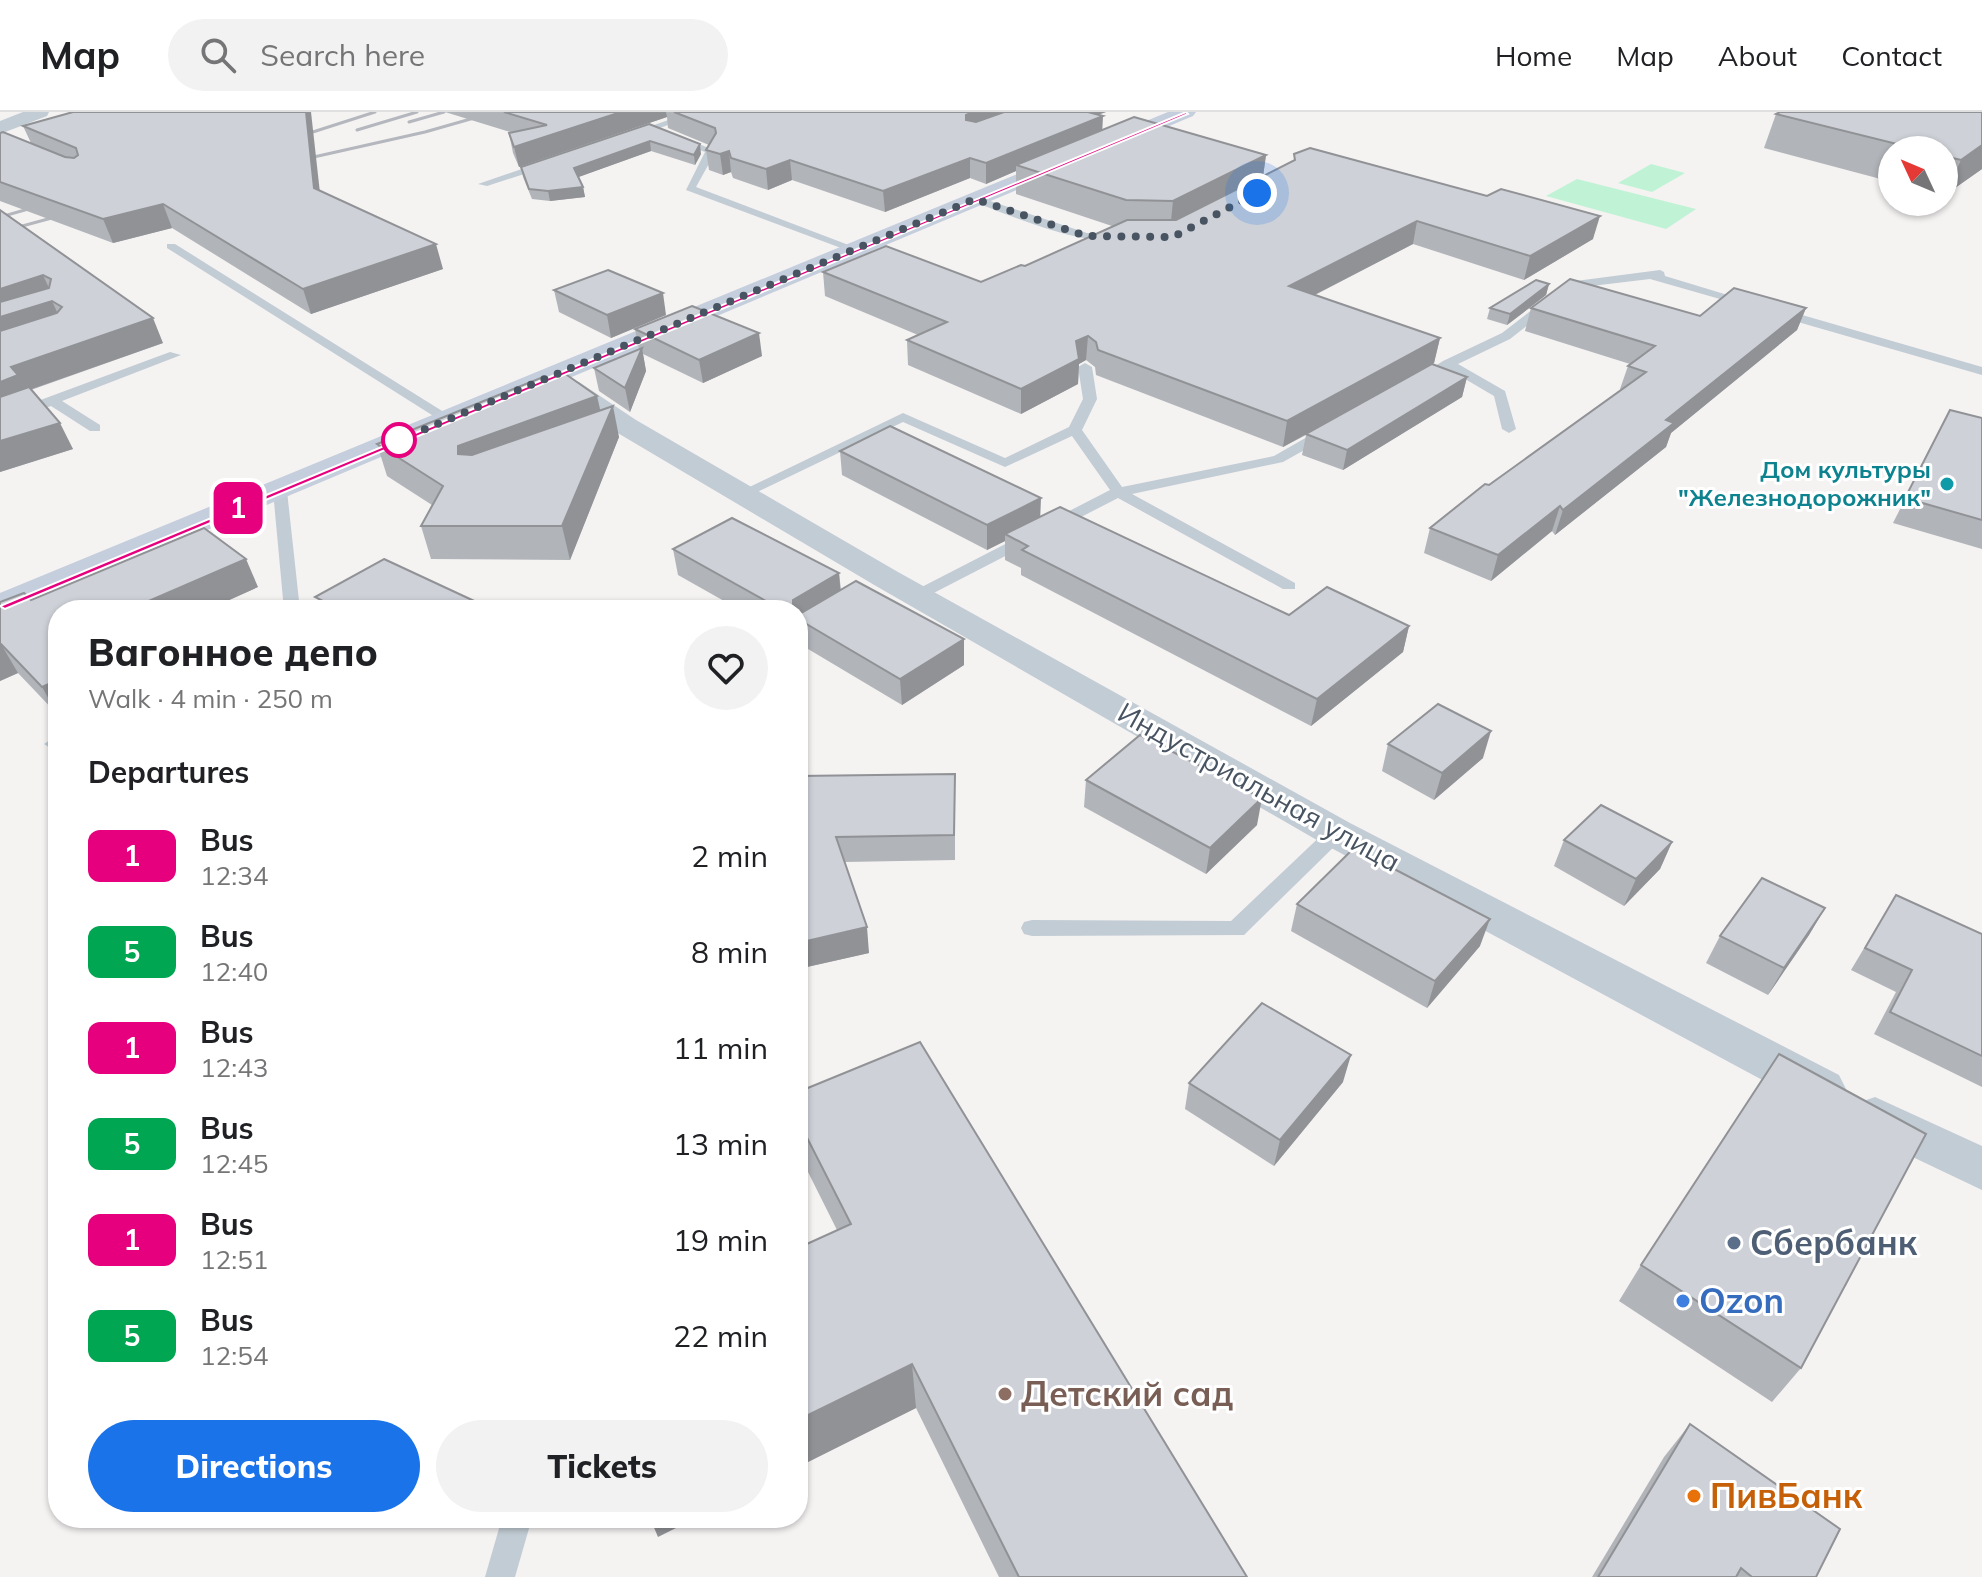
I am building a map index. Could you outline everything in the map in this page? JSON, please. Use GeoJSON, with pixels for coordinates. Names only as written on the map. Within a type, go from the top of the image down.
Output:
{"type":"FeatureCollection","features":[{"type":"Feature","properties":{"kind":"street"},"geometry":{"type":"LineString","coordinates":[[0,128],[40,112]]}},
{"type":"Feature","properties":{"kind":"street"},"geometry":{"type":"LineString","coordinates":[[0,606],[1186,112]]}},
{"type":"Feature","properties":{"kind":"street","name":"Индустриальная улица"},"geometry":{"type":"LineString","coordinates":[[553,376],[619,428],[742,494],[893,587],[1336,833],[1918,1139],[1982,1169]]}},
{"type":"Feature","properties":{"kind":"lane"},"geometry":{"type":"LineString","coordinates":[[623,138],[700,112]]}},
{"type":"Feature","properties":{"kind":"lane"},"geometry":{"type":"LineString","coordinates":[[651,128],[711,151],[690,188],[853,249]]}},
{"type":"Feature","properties":{"kind":"lane"},"geometry":{"type":"LineString","coordinates":[[483,184],[553,161]]}},
{"type":"Feature","properties":{"kind":"lane"},"geometry":{"type":"LineString","coordinates":[[975,199],[1086,236],[1129,237]]}},
{"type":"Feature","properties":{"kind":"lane"},"geometry":{"type":"LineString","coordinates":[[171,246],[448,419]]}},
{"type":"Feature","properties":{"kind":"lane"},"geometry":{"type":"LineString","coordinates":[[1409,386],[1506,336],[1572,285],[1655,274],[1755,305]]}},
{"type":"Feature","properties":{"kind":"lane"},"geometry":{"type":"LineString","coordinates":[[1770,310],[1982,371]]}},
{"type":"Feature","properties":{"kind":"lane"},"geometry":{"type":"LineString","coordinates":[[0,419],[54,402],[175,355]]}},
{"type":"Feature","properties":{"kind":"lane"},"geometry":{"type":"LineString","coordinates":[[1448,364],[1500,394],[1509,429]]}},
{"type":"Feature","properties":{"kind":"lane"},"geometry":{"type":"LineString","coordinates":[[742,494],[903,417],[1005,463],[1075,430],[1090,399],[1085,367]]}},
{"type":"Feature","properties":{"kind":"lane"},"geometry":{"type":"LineString","coordinates":[[54,402],[95,428]]}},
{"type":"Feature","properties":{"kind":"lane"},"geometry":{"type":"LineString","coordinates":[[893,587],[1118,492],[1278,459],[1343,423]]}},
{"type":"Feature","properties":{"kind":"lane"},"geometry":{"type":"LineString","coordinates":[[1075,430],[1118,492],[1289,586]]}},
{"type":"Feature","properties":{"kind":"lane"},"geometry":{"type":"LineString","coordinates":[[280,491],[291,600]]}},
{"type":"Feature","properties":{"kind":"lane"},"geometry":{"type":"LineString","coordinates":[[1032,928],[1236,929],[1336,833]]}},
{"type":"Feature","properties":{"kind":"lane"},"geometry":{"type":"LineString","coordinates":[[500,1577],[514,1528]]}},
{"type":"Feature","properties":{"kind":"green space"},"geometry":{"type":"Polygon","coordinates":[[[1651,164],[1685,173],[1652,192],[1618,183],[1651,164]]]}},
{"type":"Feature","properties":{"kind":"green space"},"geometry":{"type":"Polygon","coordinates":[[[1577,179],[1696,209],[1666,229],[1546,196],[1577,179]]]}},
{"type":"Feature","properties":{"kind":"building"},"geometry":{"type":"Polygon","coordinates":[[[73,112],[306,112],[314,188],[436,244],[303,289],[163,204],[103,219],[0,182],[0,133],[74,158],[78,155],[76,148],[23,126],[73,112]]]}},
{"type":"Feature","properties":{"kind":"building"},"geometry":{"type":"Polygon","coordinates":[[[504,112],[621,112],[514,147],[509,133],[547,125],[504,112]]]}},
{"type":"Feature","properties":{"kind":"building"},"geometry":{"type":"Polygon","coordinates":[[[674,112],[973,112],[966,115],[966,120],[976,122],[1004,112],[1088,112],[1103,116],[986,163],[970,158],[883,191],[790,160],[766,169],[731,158],[729,151],[720,154],[706,150],[716,133],[715,128],[674,112]]]}},
{"type":"Feature","properties":{"kind":"building"},"geometry":{"type":"Polygon","coordinates":[[[1982,112],[1982,145],[1961,160],[1958,159],[1958,136],[1878,136],[1878,139],[1776,114],[1982,112]]]}},
{"type":"Feature","properties":{"kind":"building"},"geometry":{"type":"Polygon","coordinates":[[[1134,117],[1266,155],[1173,201],[1126,200],[1016,165],[1134,117]]]}},
{"type":"Feature","properties":{"kind":"building"},"geometry":{"type":"Polygon","coordinates":[[[649,124],[700,144],[694,155],[650,141],[574,168],[583,187],[548,191],[529,189],[521,167],[649,124]]]}},
{"type":"Feature","properties":{"kind":"building"},"geometry":{"type":"Polygon","coordinates":[[[1310,148],[1487,196],[1501,189],[1600,216],[1530,256],[1417,221],[1289,286],[1440,338],[1287,421],[1098,350],[1096,342],[1088,336],[1076,341],[1079,359],[1021,389],[907,340],[947,322],[823,272],[886,246],[981,282],[1025,266],[1127,220],[1176,220],[1295,160],[1294,154],[1310,148]]]}},
{"type":"Feature","properties":{"kind":"building"},"geometry":{"type":"Polygon","coordinates":[[[0,210],[153,318],[11,367],[18,375],[0,382],[0,331],[57,313],[62,307],[52,301],[0,317],[0,302],[49,288],[51,279],[43,275],[0,289],[0,210]]]}},
{"type":"Feature","properties":{"kind":"building"},"geometry":{"type":"Polygon","coordinates":[[[608,270],[663,293],[607,315],[554,290],[608,270]]]}},
{"type":"Feature","properties":{"kind":"building"},"geometry":{"type":"Polygon","coordinates":[[[1570,279],[1700,316],[1734,288],[1806,308],[1666,420],[1674,423],[1563,510],[1560,506],[1498,555],[1430,528],[1485,484],[1489,485],[1646,372],[1628,366],[1655,346],[1531,308],[1570,279]]]}},
{"type":"Feature","properties":{"kind":"building"},"geometry":{"type":"Polygon","coordinates":[[[1536,280],[1549,284],[1510,314],[1490,308],[1536,280]]]}},
{"type":"Feature","properties":{"kind":"building"},"geometry":{"type":"Polygon","coordinates":[[[692,306],[759,333],[699,360],[635,329],[692,306]]]}},
{"type":"Feature","properties":{"kind":"building"},"geometry":{"type":"Polygon","coordinates":[[[642,348],[625,388],[594,368],[642,348]]]}},
{"type":"Feature","properties":{"kind":"building"},"geometry":{"type":"Polygon","coordinates":[[[1432,364],[1467,377],[1347,450],[1306,434],[1432,364]]]}},
{"type":"Feature","properties":{"kind":"building"},"geometry":{"type":"Polygon","coordinates":[[[564,373],[597,396],[458,446],[458,454],[472,455],[613,406],[562,526],[421,526],[443,486],[377,444],[543,377],[548,380],[564,373]]]}},
{"type":"Feature","properties":{"kind":"building"},"geometry":{"type":"Polygon","coordinates":[[[29,387],[60,423],[0,441],[0,397],[29,387]]]}},
{"type":"Feature","properties":{"kind":"building","name":"Дом культуры \"Железнодорожник\""},"geometry":{"type":"Polygon","coordinates":[[[1950,410],[1982,418],[1982,520],[1905,498],[1950,410]]]}},
{"type":"Feature","properties":{"kind":"building"},"geometry":{"type":"Polygon","coordinates":[[[890,426],[1041,498],[987,525],[840,451],[890,426]]]}},
{"type":"Feature","properties":{"kind":"building"},"geometry":{"type":"Polygon","coordinates":[[[1060,507],[1289,615],[1327,587],[1409,626],[1317,699],[1022,550],[1028,546],[1005,534],[1060,507]]]}},
{"type":"Feature","properties":{"kind":"building"},"geometry":{"type":"Polygon","coordinates":[[[732,518],[839,573],[793,600],[764,600],[673,549],[732,518]]]}},
{"type":"Feature","properties":{"kind":"building"},"geometry":{"type":"Polygon","coordinates":[[[204,528],[246,559],[151,600],[48,600],[48,684],[42,687],[0,644],[0,602],[24,593],[31,600],[204,528]]]}},
{"type":"Feature","properties":{"kind":"building"},"geometry":{"type":"Polygon","coordinates":[[[384,559],[472,600],[321,600],[315,597],[384,559]]]}},
{"type":"Feature","properties":{"kind":"building"},"geometry":{"type":"Polygon","coordinates":[[[856,581],[964,639],[900,679],[808,625],[808,609],[856,581]]]}},
{"type":"Feature","properties":{"kind":"building"},"geometry":{"type":"Polygon","coordinates":[[[1438,704],[1491,731],[1442,773],[1388,744],[1438,704]]]}},
{"type":"Feature","properties":{"kind":"building"},"geometry":{"type":"Polygon","coordinates":[[[1140,735],[1262,798],[1210,848],[1086,780],[1140,735]]]}},
{"type":"Feature","properties":{"kind":"building"},"geometry":{"type":"Polygon","coordinates":[[[955,774],[954,835],[836,837],[867,927],[808,941],[808,776],[955,774]]]}},
{"type":"Feature","properties":{"kind":"building"},"geometry":{"type":"Polygon","coordinates":[[[1601,805],[1672,842],[1636,879],[1564,840],[1601,805]]]}},
{"type":"Feature","properties":{"kind":"building"},"geometry":{"type":"Polygon","coordinates":[[[1354,848],[1490,919],[1435,981],[1297,904],[1354,848]]]}},
{"type":"Feature","properties":{"kind":"building"},"geometry":{"type":"Polygon","coordinates":[[[1762,878],[1825,908],[1784,968],[1720,936],[1762,878]]]}},
{"type":"Feature","properties":{"kind":"building"},"geometry":{"type":"Polygon","coordinates":[[[1896,895],[1982,934],[1982,1056],[1890,1012],[1912,970],[1865,948],[1896,895]]]}},
{"type":"Feature","properties":{"kind":"building"},"geometry":{"type":"Polygon","coordinates":[[[1262,1003],[1351,1055],[1280,1140],[1189,1083],[1262,1003]]]}},
{"type":"Feature","properties":{"kind":"building"},"geometry":{"type":"Polygon","coordinates":[[[920,1042],[1247,1577],[1019,1577],[912,1364],[808,1415],[808,1243],[851,1224],[808,1140],[808,1088],[920,1042]]]}},
{"type":"Feature","properties":{"kind":"building"},"geometry":{"type":"Polygon","coordinates":[[[1779,1054],[1926,1134],[1801,1368],[1641,1265],[1779,1054]]]}},
{"type":"Feature","properties":{"kind":"building"},"geometry":{"type":"Polygon","coordinates":[[[1690,1424],[1840,1529],[1816,1577],[1752,1577],[1741,1568],[1736,1577],[1598,1577],[1690,1424]]]}},
{"type":"Feature","properties":{"kind":"railway"},"geometry":{"type":"LineString","coordinates":[[291,139],[375,112]]}},
{"type":"Feature","properties":{"kind":"railway"},"geometry":{"type":"LineString","coordinates":[[357,130],[417,112]]}},
{"type":"Feature","properties":{"kind":"railway"},"geometry":{"type":"LineString","coordinates":[[409,122],[444,112]]}},
{"type":"Feature","properties":{"kind":"railway"},"geometry":{"type":"LineString","coordinates":[[296,161],[425,132],[495,112]]}},
{"type":"Feature","properties":{"kind":"railway"},"geometry":{"type":"LineString","coordinates":[[0,217],[46,204]]}},
{"type":"Feature","properties":{"kind":"railway"},"geometry":{"type":"LineString","coordinates":[[0,232],[70,213]]}},
{"type":"Feature","properties":{"kind":"bus line","name":"1"},"geometry":{"type":"LineString","coordinates":[[0,606],[1186,112]]}},
{"type":"Feature","properties":{"kind":"place","name":"Дом культуры \"Железнодорожник\""},"geometry":{"type":"Point","coordinates":[1947,484]}},
{"type":"Feature","properties":{"kind":"place","name":"Сбербанк"},"geometry":{"type":"Point","coordinates":[1734,1243]}},
{"type":"Feature","properties":{"kind":"place","name":"Ozon"},"geometry":{"type":"Point","coordinates":[1683,1301]}},
{"type":"Feature","properties":{"kind":"place","name":"Детский сад"},"geometry":{"type":"Point","coordinates":[1005,1394]}},
{"type":"Feature","properties":{"kind":"place","name":"ПивБанк"},"geometry":{"type":"Point","coordinates":[1694,1496]}},
{"type":"Feature","properties":{"kind":"route"},"geometry":{"type":"LineString","coordinates":[[399,440],[392,443],[975,199],[1086,236],[1173,237],[1257,193]]}}]}
